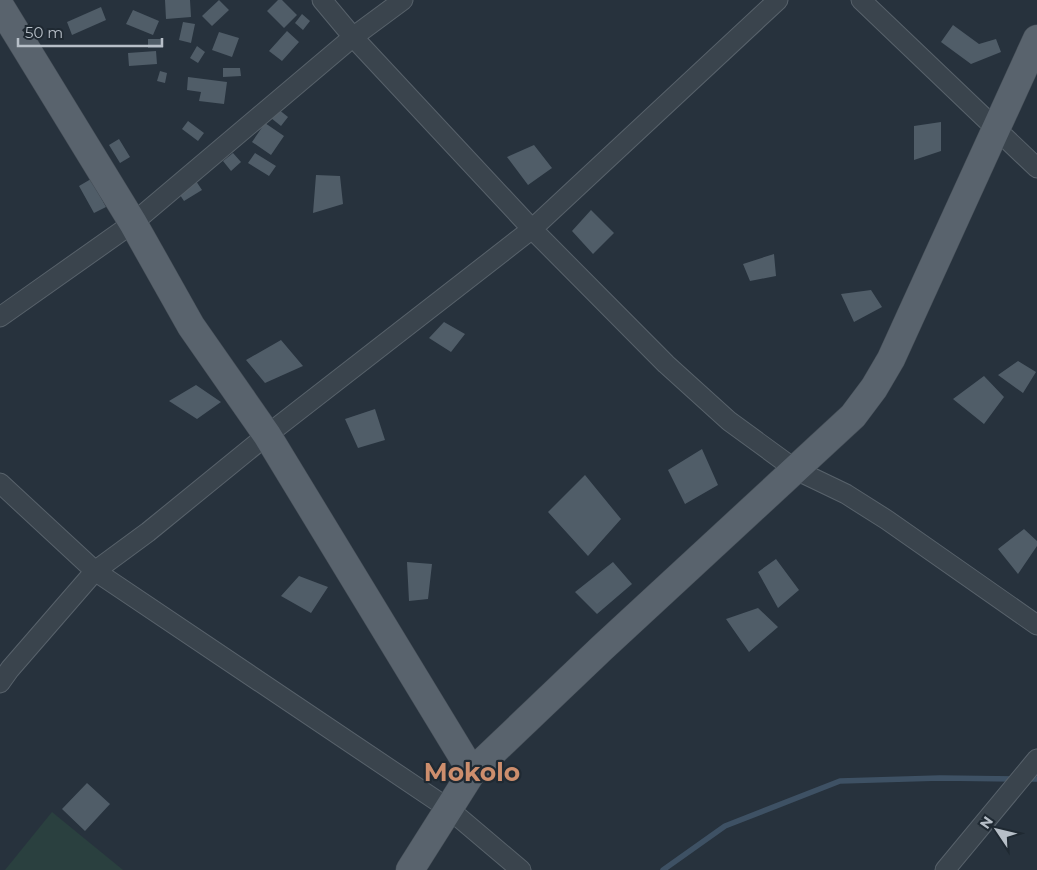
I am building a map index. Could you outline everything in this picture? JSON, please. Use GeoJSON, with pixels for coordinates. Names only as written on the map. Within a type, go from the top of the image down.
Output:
{"type":"FeatureCollection","features":[{"type":"Feature","properties":{"kind":"main road"},"geometry":{"type":"LineString","coordinates":[[0,6],[132,223],[191,326],[267,435],[472,772]]}},
{"type":"Feature","properties":{"kind":"main road"},"geometry":{"type":"LineString","coordinates":[[410,870],[472,772],[602,648],[853,416],[874,388],[891,359],[1037,39]]}},
{"type":"Feature","properties":{"kind":"street"},"geometry":{"type":"LineString","coordinates":[[322,0],[353,37],[532,230],[666,364],[729,421],[796,470],[846,494],[887,520],[1037,625]]}},
{"type":"Feature","properties":{"kind":"street"},"geometry":{"type":"LineString","coordinates":[[0,317],[132,223],[353,37],[403,0]]}},
{"type":"Feature","properties":{"kind":"street"},"geometry":{"type":"LineString","coordinates":[[0,683],[95,570],[148,532],[267,435],[532,230],[778,0]]}},
{"type":"Feature","properties":{"kind":"street"},"geometry":{"type":"LineString","coordinates":[[861,0],[1037,168]]}},
{"type":"Feature","properties":{"kind":"street"},"geometry":{"type":"LineString","coordinates":[[0,482],[95,570],[448,809],[520,870]]}},
{"type":"Feature","properties":{"kind":"street"},"geometry":{"type":"LineString","coordinates":[[945,870],[1036,760]]}},
{"type":"Feature","properties":{"kind":"green space"},"geometry":{"type":"Polygon","coordinates":[[[52,812],[123,870],[5,870],[52,812]]]}},
{"type":"Feature","properties":{"kind":"building"},"geometry":{"type":"Polygon","coordinates":[[[165,0],[190,0],[191,17],[166,19],[165,0]]]}},
{"type":"Feature","properties":{"kind":"building"},"geometry":{"type":"Polygon","coordinates":[[[219,0],[229,10],[212,26],[202,16],[219,0]]]}},
{"type":"Feature","properties":{"kind":"building"},"geometry":{"type":"Polygon","coordinates":[[[278,0],[282,0],[297,15],[284,28],[267,11],[278,0]]]}},
{"type":"Feature","properties":{"kind":"building"},"geometry":{"type":"Polygon","coordinates":[[[101,7],[106,20],[72,35],[67,22],[101,7]]]}},
{"type":"Feature","properties":{"kind":"building"},"geometry":{"type":"Polygon","coordinates":[[[133,10],[159,21],[153,35],[126,24],[133,10]]]}},
{"type":"Feature","properties":{"kind":"building"},"geometry":{"type":"Polygon","coordinates":[[[302,14],[310,21],[303,30],[295,23],[302,14]]]}},
{"type":"Feature","properties":{"kind":"building"},"geometry":{"type":"Polygon","coordinates":[[[183,22],[195,24],[191,43],[179,40],[183,22]]]}},
{"type":"Feature","properties":{"kind":"building"},"geometry":{"type":"Polygon","coordinates":[[[953,25],[979,44],[996,39],[1001,52],[971,64],[941,42],[953,25]]]}},
{"type":"Feature","properties":{"kind":"building"},"geometry":{"type":"Polygon","coordinates":[[[287,31],[299,42],[282,61],[269,51],[287,31]]]}},
{"type":"Feature","properties":{"kind":"building"},"geometry":{"type":"Polygon","coordinates":[[[219,32],[239,38],[232,57],[212,50],[219,32]]]}},
{"type":"Feature","properties":{"kind":"building"},"geometry":{"type":"Polygon","coordinates":[[[148,39],[163,39],[163,48],[148,48],[148,39]]]}},
{"type":"Feature","properties":{"kind":"building"},"geometry":{"type":"Polygon","coordinates":[[[197,46],[205,52],[198,63],[190,58],[197,46]]]}},
{"type":"Feature","properties":{"kind":"building"},"geometry":{"type":"Polygon","coordinates":[[[156,51],[157,64],[129,66],[128,53],[156,51]]]}},
{"type":"Feature","properties":{"kind":"building"},"geometry":{"type":"Polygon","coordinates":[[[223,68],[240,68],[241,76],[223,77],[223,68]]]}},
{"type":"Feature","properties":{"kind":"building"},"geometry":{"type":"Polygon","coordinates":[[[160,71],[167,73],[165,83],[157,81],[160,71]]]}},
{"type":"Feature","properties":{"kind":"building"},"geometry":{"type":"Polygon","coordinates":[[[188,77],[227,82],[224,104],[199,101],[201,92],[187,90],[188,77]]]}},
{"type":"Feature","properties":{"kind":"building"},"geometry":{"type":"Polygon","coordinates":[[[278,109],[288,117],[281,126],[271,118],[278,109]]]}},
{"type":"Feature","properties":{"kind":"building"},"geometry":{"type":"Polygon","coordinates":[[[188,121],[204,133],[198,141],[182,129],[188,121]]]}},
{"type":"Feature","properties":{"kind":"building"},"geometry":{"type":"Polygon","coordinates":[[[941,122],[941,151],[914,160],[914,126],[941,122]]]}},
{"type":"Feature","properties":{"kind":"building"},"geometry":{"type":"Polygon","coordinates":[[[265,123],[284,136],[271,155],[252,142],[265,123]]]}},
{"type":"Feature","properties":{"kind":"building"},"geometry":{"type":"Polygon","coordinates":[[[119,139],[130,157],[120,163],[109,145],[119,139]]]}},
{"type":"Feature","properties":{"kind":"building"},"geometry":{"type":"Polygon","coordinates":[[[534,145],[552,168],[528,185],[507,157],[534,145]]]}},
{"type":"Feature","properties":{"kind":"building"},"geometry":{"type":"Polygon","coordinates":[[[233,153],[241,162],[231,171],[223,161],[233,153]]]}},
{"type":"Feature","properties":{"kind":"building"},"geometry":{"type":"Polygon","coordinates":[[[255,153],[276,166],[269,176],[248,163],[255,153]]]}},
{"type":"Feature","properties":{"kind":"building"},"geometry":{"type":"Polygon","coordinates":[[[316,175],[340,176],[343,204],[313,213],[316,175]]]}},
{"type":"Feature","properties":{"kind":"building"},"geometry":{"type":"Polygon","coordinates":[[[91,179],[106,207],[94,213],[79,186],[91,179]]]}},
{"type":"Feature","properties":{"kind":"building"},"geometry":{"type":"Polygon","coordinates":[[[196,181],[202,190],[184,201],[178,192],[196,181]]]}},
{"type":"Feature","properties":{"kind":"building"},"geometry":{"type":"Polygon","coordinates":[[[591,210],[614,233],[593,254],[572,231],[591,210]]]}},
{"type":"Feature","properties":{"kind":"building"},"geometry":{"type":"Polygon","coordinates":[[[774,254],[776,276],[750,281],[743,264],[774,254]]]}},
{"type":"Feature","properties":{"kind":"building"},"geometry":{"type":"Polygon","coordinates":[[[871,290],[882,307],[854,322],[841,294],[871,290]]]}},
{"type":"Feature","properties":{"kind":"building"},"geometry":{"type":"Polygon","coordinates":[[[444,322],[465,334],[451,352],[429,338],[444,322]]]}},
{"type":"Feature","properties":{"kind":"building"},"geometry":{"type":"Polygon","coordinates":[[[281,340],[303,366],[265,383],[246,360],[281,340]]]}},
{"type":"Feature","properties":{"kind":"building"},"geometry":{"type":"Polygon","coordinates":[[[1018,361],[1036,372],[1023,393],[998,375],[1018,361]]]}},
{"type":"Feature","properties":{"kind":"building"},"geometry":{"type":"Polygon","coordinates":[[[984,376],[1004,397],[984,424],[953,399],[984,376]]]}},
{"type":"Feature","properties":{"kind":"building"},"geometry":{"type":"Polygon","coordinates":[[[196,385],[221,402],[197,419],[169,401],[196,385]]]}},
{"type":"Feature","properties":{"kind":"building"},"geometry":{"type":"Polygon","coordinates":[[[375,409],[385,440],[358,448],[345,419],[375,409]]]}},
{"type":"Feature","properties":{"kind":"building"},"geometry":{"type":"Polygon","coordinates":[[[702,449],[718,485],[685,504],[668,470],[702,449]]]}},
{"type":"Feature","properties":{"kind":"building"},"geometry":{"type":"Polygon","coordinates":[[[585,475],[621,519],[588,556],[548,512],[585,475]]]}},
{"type":"Feature","properties":{"kind":"building"},"geometry":{"type":"Polygon","coordinates":[[[1024,529],[1037,541],[1037,546],[1018,574],[998,549],[1024,529]]]}},
{"type":"Feature","properties":{"kind":"building"},"geometry":{"type":"Polygon","coordinates":[[[776,559],[799,590],[778,608],[758,572],[776,559]]]}},
{"type":"Feature","properties":{"kind":"building"},"geometry":{"type":"Polygon","coordinates":[[[407,562],[432,564],[428,599],[409,601],[407,562]]]}},
{"type":"Feature","properties":{"kind":"building"},"geometry":{"type":"Polygon","coordinates":[[[613,562],[632,584],[597,614],[575,592],[613,562]]]}},
{"type":"Feature","properties":{"kind":"building"},"geometry":{"type":"Polygon","coordinates":[[[299,576],[328,587],[311,613],[281,596],[299,576]]]}},
{"type":"Feature","properties":{"kind":"building"},"geometry":{"type":"Polygon","coordinates":[[[758,608],[778,627],[749,652],[726,619],[758,608]]]}},
{"type":"Feature","properties":{"kind":"building"},"geometry":{"type":"Polygon","coordinates":[[[87,783],[110,804],[85,831],[62,809],[87,783]]]}},
{"type":"Feature","properties":{"kind":"waterway"},"geometry":{"type":"LineString","coordinates":[[663,870],[725,826],[840,781],[940,778],[1016,779]]}},
{"type":"Feature","properties":{"kind":"waterway"},"geometry":{"type":"LineString","coordinates":[[1025,779],[1037,779]]}},
{"type":"Feature","properties":{"kind":"district","name":"Mokolo"},"geometry":{"type":"Point","coordinates":[472,772]}}]}
